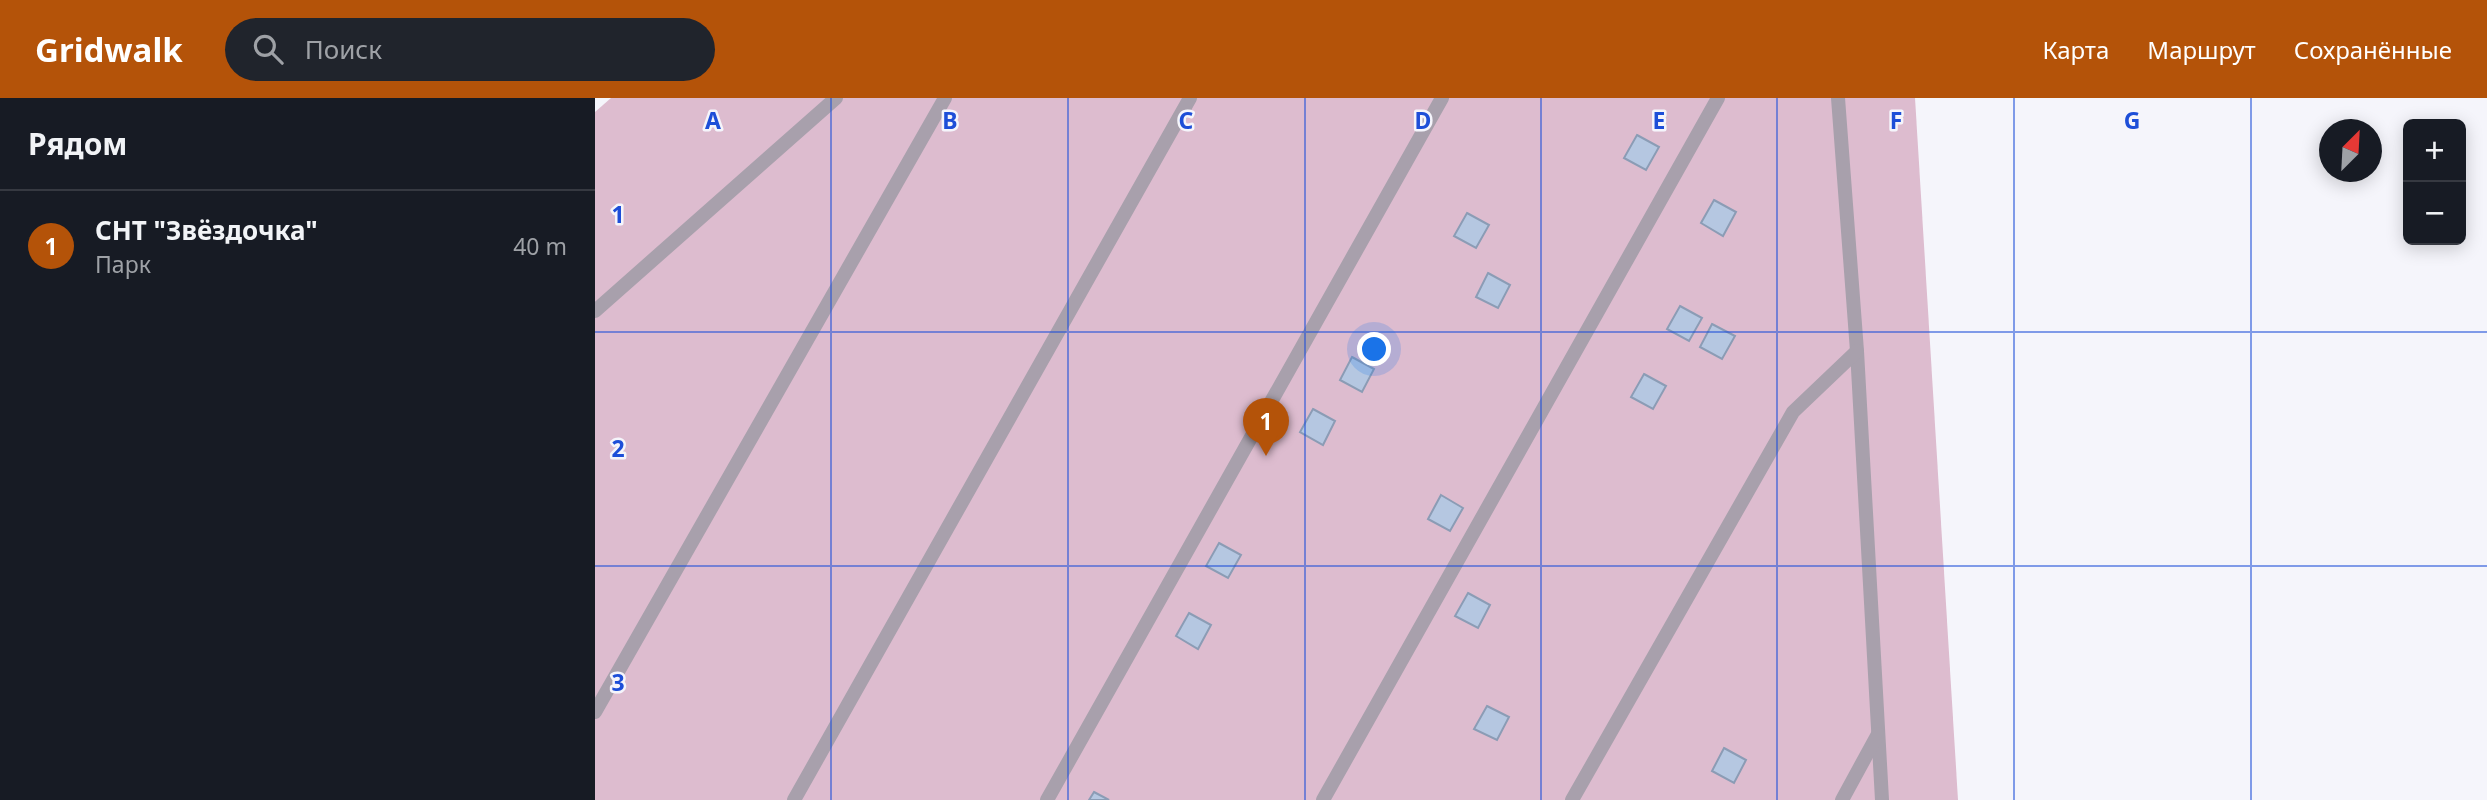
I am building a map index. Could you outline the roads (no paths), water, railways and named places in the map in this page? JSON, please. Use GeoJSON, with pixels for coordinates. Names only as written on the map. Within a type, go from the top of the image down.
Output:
{"type":"FeatureCollection","features":[{"type":"Feature","properties":{"kind":"lane"},"geometry":{"type":"LineString","coordinates":[[595,311],[836,98]]}},
{"type":"Feature","properties":{"kind":"lane"},"geometry":{"type":"LineString","coordinates":[[595,712],[945,98]]}},
{"type":"Feature","properties":{"kind":"lane"},"geometry":{"type":"LineString","coordinates":[[794,800],[1190,98]]}},
{"type":"Feature","properties":{"kind":"lane"},"geometry":{"type":"LineString","coordinates":[[1047,800],[1442,98]]}},
{"type":"Feature","properties":{"kind":"lane"},"geometry":{"type":"LineString","coordinates":[[1323,800],[1718,98]]}},
{"type":"Feature","properties":{"kind":"lane"},"geometry":{"type":"LineString","coordinates":[[1838,98],[1857,351],[1882,800]]}},
{"type":"Feature","properties":{"kind":"lane"},"geometry":{"type":"LineString","coordinates":[[1572,800],[1793,412],[1857,351]]}},
{"type":"Feature","properties":{"kind":"lane"},"geometry":{"type":"LineString","coordinates":[[1842,800],[1878,732]]}},
{"type":"Feature","properties":{"kind":"place","name":"СНТ \"Звёздочка\""},"geometry":{"type":"Point","coordinates":[1266,456]}}]}
